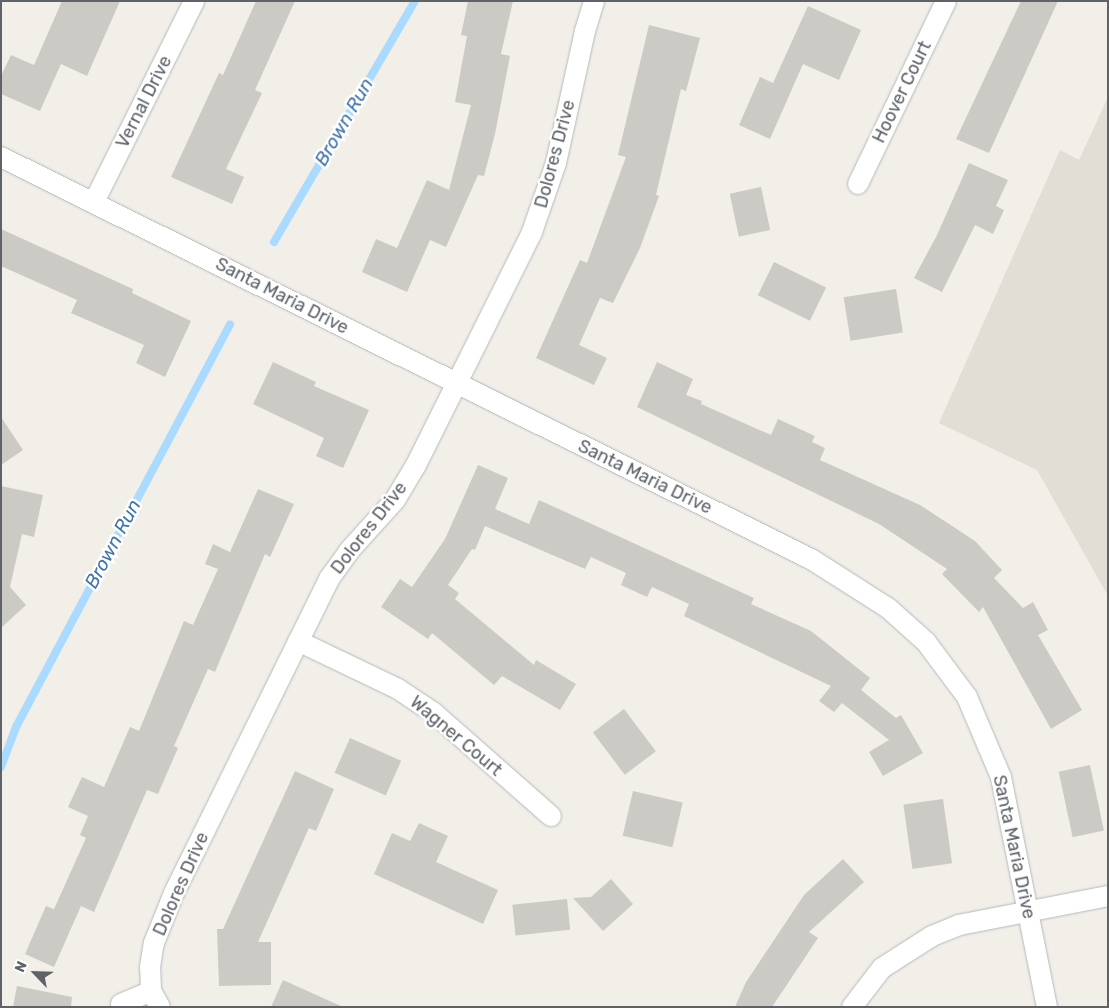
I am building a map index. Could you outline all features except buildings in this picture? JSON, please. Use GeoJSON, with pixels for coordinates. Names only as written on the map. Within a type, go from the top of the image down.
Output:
{"type":"FeatureCollection","features":[{"type":"Feature","properties":{"kind":"street","name":"Vernal Drive"},"geometry":{"type":"LineString","coordinates":[[94,202],[194,1]]}},
{"type":"Feature","properties":{"kind":"street","name":"Dolores Drive"},"geometry":{"type":"LineString","coordinates":[[156,999],[150,967],[154,943],[174,893],[329,579],[349,551],[395,500],[457,384],[546,198],[594,1]]}},
{"type":"Feature","properties":{"kind":"street","name":"Hoover Court"},"geometry":{"type":"LineString","coordinates":[[858,184],[946,1]]}},
{"type":"Feature","properties":{"kind":"street","name":"Santa Maria Drive"},"geometry":{"type":"LineString","coordinates":[[1,158],[94,202],[811,560],[888,608],[913,631],[947,668],[967,697],[1001,777],[1047,1007]]}},
{"type":"Feature","properties":{"kind":"street","name":"Wagner Court"},"geometry":{"type":"LineString","coordinates":[[298,641],[398,689],[434,713],[551,816]]}},
{"type":"Feature","properties":{"kind":"street"},"geometry":{"type":"LineString","coordinates":[[852,1007],[882,968],[932,936],[959,925],[1108,896]]}},
{"type":"Feature","properties":{"kind":"street"},"geometry":{"type":"LineString","coordinates":[[121,1004],[156,999]]}},
{"type":"Feature","properties":{"kind":"shaded area"},"geometry":{"type":"Polygon","coordinates":[[[1108,97],[1108,596],[1037,470],[939,423],[1060,150],[1079,160],[1108,97]]]}},
{"type":"Feature","properties":{"kind":"waterway","name":"Brown Run"},"geometry":{"type":"LineString","coordinates":[[274,242],[415,1]]}},
{"type":"Feature","properties":{"kind":"waterway","name":"Brown Run"},"geometry":{"type":"LineString","coordinates":[[1,767],[16,727],[230,324]]}}]}
